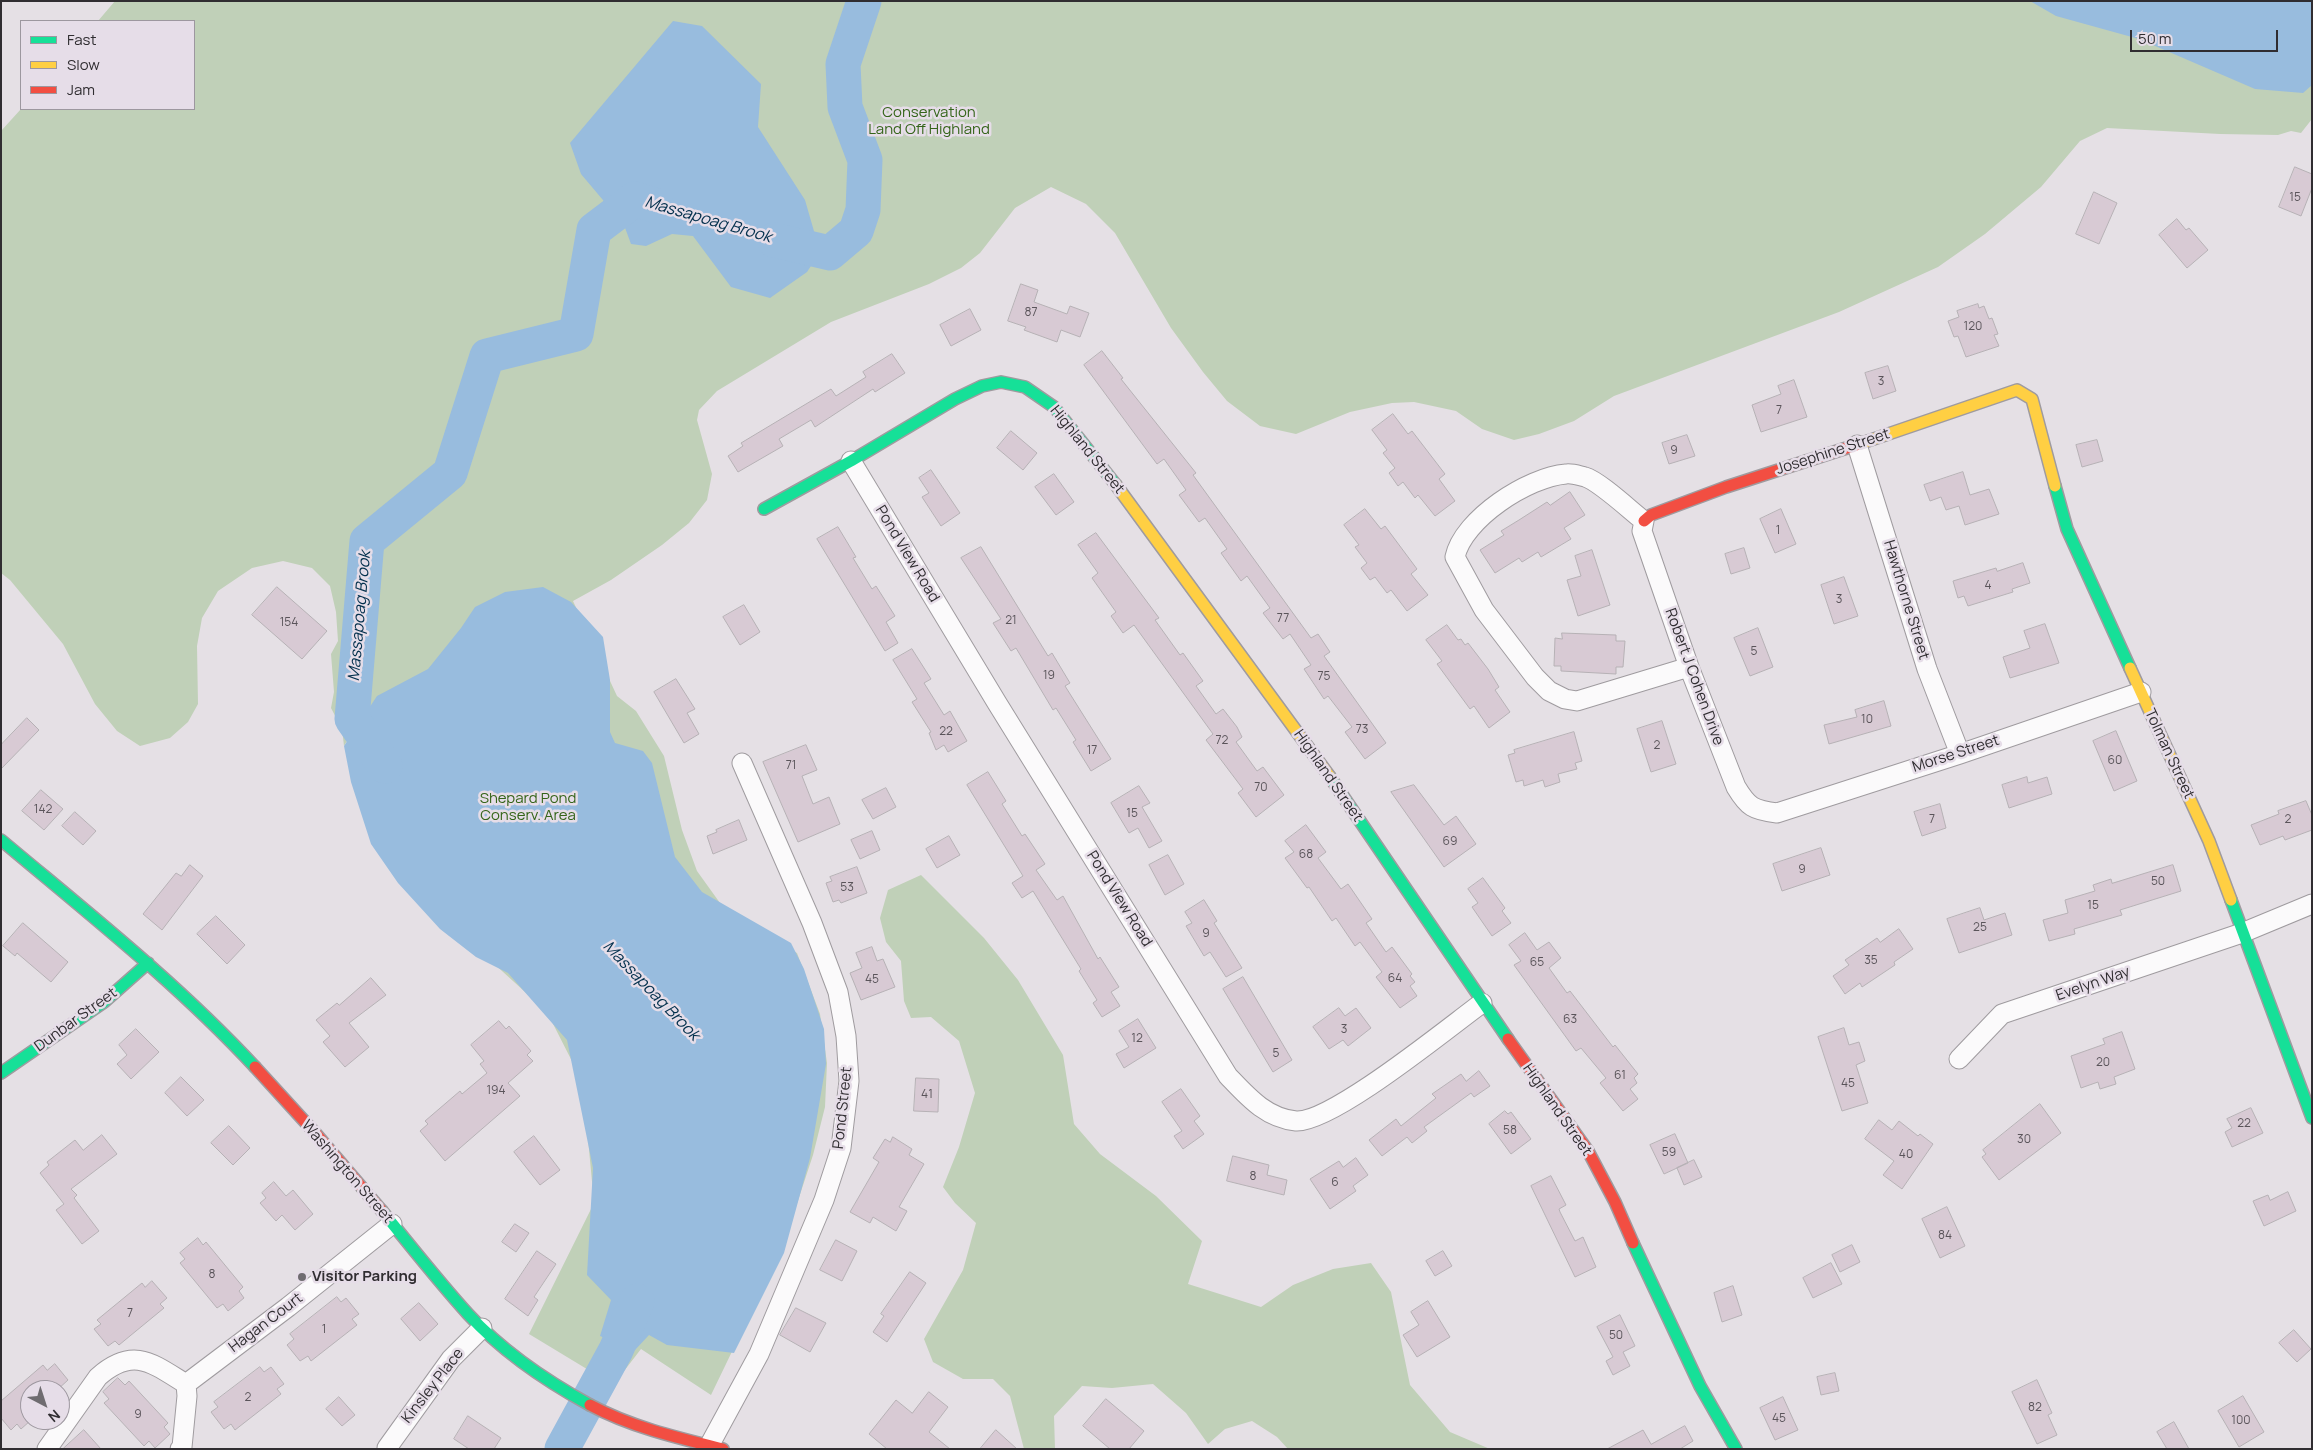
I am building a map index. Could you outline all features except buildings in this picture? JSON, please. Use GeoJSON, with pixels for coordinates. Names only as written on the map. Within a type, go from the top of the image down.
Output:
{"type":"FeatureCollection","features":[{"type":"Feature","properties":{"kind":"street","name":"Highland Street"},"geometry":{"type":"LineString","coordinates":[[764,509],[955,399],[982,386],[1001,382],[1017,384],[1031,390],[1045,400],[1064,418],[1096,458],[1309,748],[1482,1003],[1588,1151],[1615,1202],[1655,1294],[1700,1386],[1736,1449]]}},
{"type":"Feature","properties":{"kind":"street","name":"Josephine Street"},"geometry":{"type":"LineString","coordinates":[[1644,522],[1651,515],[1726,486],[1857,445],[2017,390],[2025,393]]}},
{"type":"Feature","properties":{"kind":"street","name":"Tolman Street"},"geometry":{"type":"LineString","coordinates":[[2025,393],[2032,399],[2066,529],[2209,841],[2312,1118]]}},
{"type":"Feature","properties":{"kind":"street","name":"Hawthorne Street"},"geometry":{"type":"LineString","coordinates":[[1857,445],[1927,669],[1960,754]]}},
{"type":"Feature","properties":{"kind":"street","name":"Pond View Road"},"geometry":{"type":"LineString","coordinates":[[851,460],[1228,1076],[1251,1100],[1270,1114],[1297,1121],[1317,1118],[1343,1104],[1482,1003]]}},
{"type":"Feature","properties":{"kind":"street"},"geometry":{"type":"LineString","coordinates":[[1644,522],[1588,478],[1568,473],[1541,479],[1518,490],[1490,509],[1458,544],[1455,558],[1484,610],[1535,677],[1549,691],[1577,701],[1689,667]]}},
{"type":"Feature","properties":{"kind":"street","name":"Robert J Cohen Drive"},"geometry":{"type":"LineString","coordinates":[[1644,522],[1642,531],[1689,667],[1736,787],[1746,804],[1759,811],[1771,812]]}},
{"type":"Feature","properties":{"kind":"street","name":"Morse Street"},"geometry":{"type":"LineString","coordinates":[[1771,812],[1776,813],[1960,754],[2141,692]]}},
{"type":"Feature","properties":{"kind":"street","name":"Pond Street"},"geometry":{"type":"LineString","coordinates":[[716,1447],[759,1354],[824,1200],[841,1148],[849,1081],[846,1036],[838,992],[812,923],[742,763]]}},
{"type":"Feature","properties":{"kind":"street","name":"Washington Street"},"geometry":{"type":"LineString","coordinates":[[1,840],[148,963],[248,1059],[317,1136],[482,1328],[533,1370],[579,1400],[607,1414],[646,1429],[716,1447]]}},
{"type":"Feature","properties":{"kind":"street","name":"Evelyn Way"},"geometry":{"type":"LineString","coordinates":[[1959,1059],[2002,1014],[2242,934],[2312,904]]}},
{"type":"Feature","properties":{"kind":"street","name":"Dunbar Street"},"geometry":{"type":"LineString","coordinates":[[1,1074],[85,1016],[119,990],[148,963]]}},
{"type":"Feature","properties":{"kind":"street","name":"Hagan Court"},"geometry":{"type":"LineString","coordinates":[[186,1384],[288,1307],[392,1224]]}},
{"type":"Feature","properties":{"kind":"street","name":"Kinsley Place"},"geometry":{"type":"LineString","coordinates":[[386,1448],[447,1364],[482,1328]]}},
{"type":"Feature","properties":{"kind":"street"},"geometry":{"type":"LineString","coordinates":[[46,1449],[98,1377],[109,1368],[128,1360],[147,1361],[186,1384],[188,1396],[182,1447],[180,1449]]}},
{"type":"Feature","properties":{"kind":"green space","name":"Conservation Land Off Highland"},"geometry":{"type":"Polygon","coordinates":[[[115,1],[2312,1],[2312,119],[2301,133],[2291,131],[2278,135],[2107,128],[2080,141],[2041,187],[1985,234],[1938,267],[1839,312],[1614,396],[1574,421],[1539,434],[1514,440],[1482,429],[1456,411],[1414,402],[1392,403],[1350,412],[1296,434],[1260,426],[1227,401],[1203,372],[1171,328],[1115,233],[1086,204],[1051,187],[1015,208],[980,253],[961,268],[929,284],[831,322],[717,391],[699,410],[697,420],[712,474],[707,500],[689,523],[662,545],[611,580],[573,601],[617,696],[636,711],[664,756],[682,830],[697,871],[720,903],[768,937],[797,953],[820,1014],[827,1063],[825,1107],[813,1155],[783,1246],[711,1395],[641,1349],[614,1384],[529,1334],[594,1203],[584,1096],[578,1073],[547,1012],[491,961],[347,741],[344,746],[342,729],[331,708],[334,692],[331,654],[338,641],[336,612],[330,586],[312,568],[283,561],[252,568],[218,591],[202,618],[197,646],[198,704],[188,722],[170,738],[140,746],[117,731],[95,704],[63,644],[10,580],[1,573],[1,131],[20,110],[195,110],[195,20],[99,20],[115,1]]]}},
{"type":"Feature","properties":{"kind":"green space"},"geometry":{"type":"Polygon","coordinates":[[[921,875],[984,938],[1018,980],[1063,1055],[1074,1124],[1100,1154],[1156,1196],[1202,1241],[1188,1284],[1261,1307],[1293,1285],[1333,1269],[1371,1263],[1391,1292],[1410,1385],[1450,1432],[1490,1449],[1288,1449],[1277,1437],[1252,1421],[1225,1429],[1208,1444],[1186,1413],[1153,1384],[1112,1388],[1082,1386],[1054,1416],[1055,1449],[1024,1449],[1010,1396],[993,1379],[963,1379],[933,1362],[924,1339],[963,1270],[976,1223],[955,1203],[943,1187],[959,1147],[975,1093],[959,1041],[931,1017],[911,1018],[904,1001],[901,961],[886,942],[880,918],[888,890],[921,875]]]}},
{"type":"Feature","properties":{"kind":"water"},"geometry":{"type":"Polygon","coordinates":[[[2030,1],[2312,1],[2312,85],[2303,93],[2255,89],[2139,39],[2056,16],[2030,1]]]}},
{"type":"Feature","properties":{"kind":"water"},"geometry":{"type":"Polygon","coordinates":[[[673,21],[702,26],[761,84],[758,127],[805,200],[820,252],[807,272],[770,298],[731,287],[693,236],[672,234],[646,246],[631,244],[624,225],[581,174],[570,143],[673,21]]]}},
{"type":"Feature","properties":{"kind":"water","name":"Shepard Pond Conserv. Area"},"geometry":{"type":"Polygon","coordinates":[[[543,587],[571,602],[603,637],[610,680],[610,732],[615,743],[643,751],[652,763],[675,857],[702,892],[791,943],[804,969],[824,1029],[826,1064],[810,1158],[784,1253],[734,1353],[667,1345],[649,1335],[635,1350],[600,1336],[611,1300],[587,1275],[593,1168],[567,1040],[508,973],[476,957],[440,929],[398,883],[371,844],[351,782],[344,746],[377,696],[428,669],[461,628],[475,607],[505,592],[543,587]]]}},
{"type":"Feature","properties":{"kind":"waterway","name":"Massapoag Brook"},"geometry":{"type":"LineString","coordinates":[[774,240],[830,253],[856,231],[863,210],[865,160],[845,107],[843,64],[864,1]]}},
{"type":"Feature","properties":{"kind":"waterway","name":"Massapoag Brook"},"geometry":{"type":"LineString","coordinates":[[385,766],[352,719],[367,541],[450,473],[487,356],[576,334],[594,230],[635,199],[657,206]]}},
{"type":"Feature","properties":{"kind":"waterway","name":"Massapoag Brook"},"geometry":{"type":"LineString","coordinates":[[562,1449],[616,1350],[637,1301]]}},
{"type":"Feature","properties":{"kind":"traffic: fast"},"geometry":{"type":"LineString","coordinates":[[764,509],[851,461],[955,399],[982,386],[1001,382],[1025,387],[1054,407],[1116,485]]}},
{"type":"Feature","properties":{"kind":"traffic: fast"},"geometry":{"type":"LineString","coordinates":[[2055,486],[2067,529],[2130,668]]}},
{"type":"Feature","properties":{"kind":"traffic: fast"},"geometry":{"type":"LineString","coordinates":[[1330,777],[1508,1039]]}},
{"type":"Feature","properties":{"kind":"traffic: fast"},"geometry":{"type":"LineString","coordinates":[[1,840],[164,978],[226,1036],[255,1067]]}},
{"type":"Feature","properties":{"kind":"traffic: fast"},"geometry":{"type":"LineString","coordinates":[[2231,900],[2312,1118]]}},
{"type":"Feature","properties":{"kind":"traffic: fast"},"geometry":{"type":"LineString","coordinates":[[1,1073],[104,1002],[148,963]]}},
{"type":"Feature","properties":{"kind":"traffic: fast"},"geometry":{"type":"LineString","coordinates":[[382,1211],[446,1289],[481,1328],[525,1364],[557,1386],[590,1405]]}},
{"type":"Feature","properties":{"kind":"traffic: fast"},"geometry":{"type":"LineString","coordinates":[[1633,1243],[1700,1386],[1736,1449]]}},
{"type":"Feature","properties":{"kind":"traffic: slow"},"geometry":{"type":"LineString","coordinates":[[1859,444],[2017,390],[2032,399],[2055,486]]}},
{"type":"Feature","properties":{"kind":"traffic: slow"},"geometry":{"type":"LineString","coordinates":[[1116,485],[1330,777]]}},
{"type":"Feature","properties":{"kind":"traffic: slow"},"geometry":{"type":"LineString","coordinates":[[2130,668],[2209,841],[2231,900]]}},
{"type":"Feature","properties":{"kind":"traffic: jam"},"geometry":{"type":"LineString","coordinates":[[1644,521],[1651,515],[1726,487],[1859,444]]}},
{"type":"Feature","properties":{"kind":"traffic: jam"},"geometry":{"type":"LineString","coordinates":[[1508,1039],[1588,1151],[1615,1202],[1633,1243]]}},
{"type":"Feature","properties":{"kind":"traffic: jam"},"geometry":{"type":"LineString","coordinates":[[255,1067],[317,1135],[382,1211]]}},
{"type":"Feature","properties":{"kind":"traffic: jam"},"geometry":{"type":"LineString","coordinates":[[590,1405],[638,1426],[723,1449]]}},
{"type":"Feature","properties":{"kind":"place","name":"Visitor Parking"},"geometry":{"type":"Point","coordinates":[302,1277]}}]}
